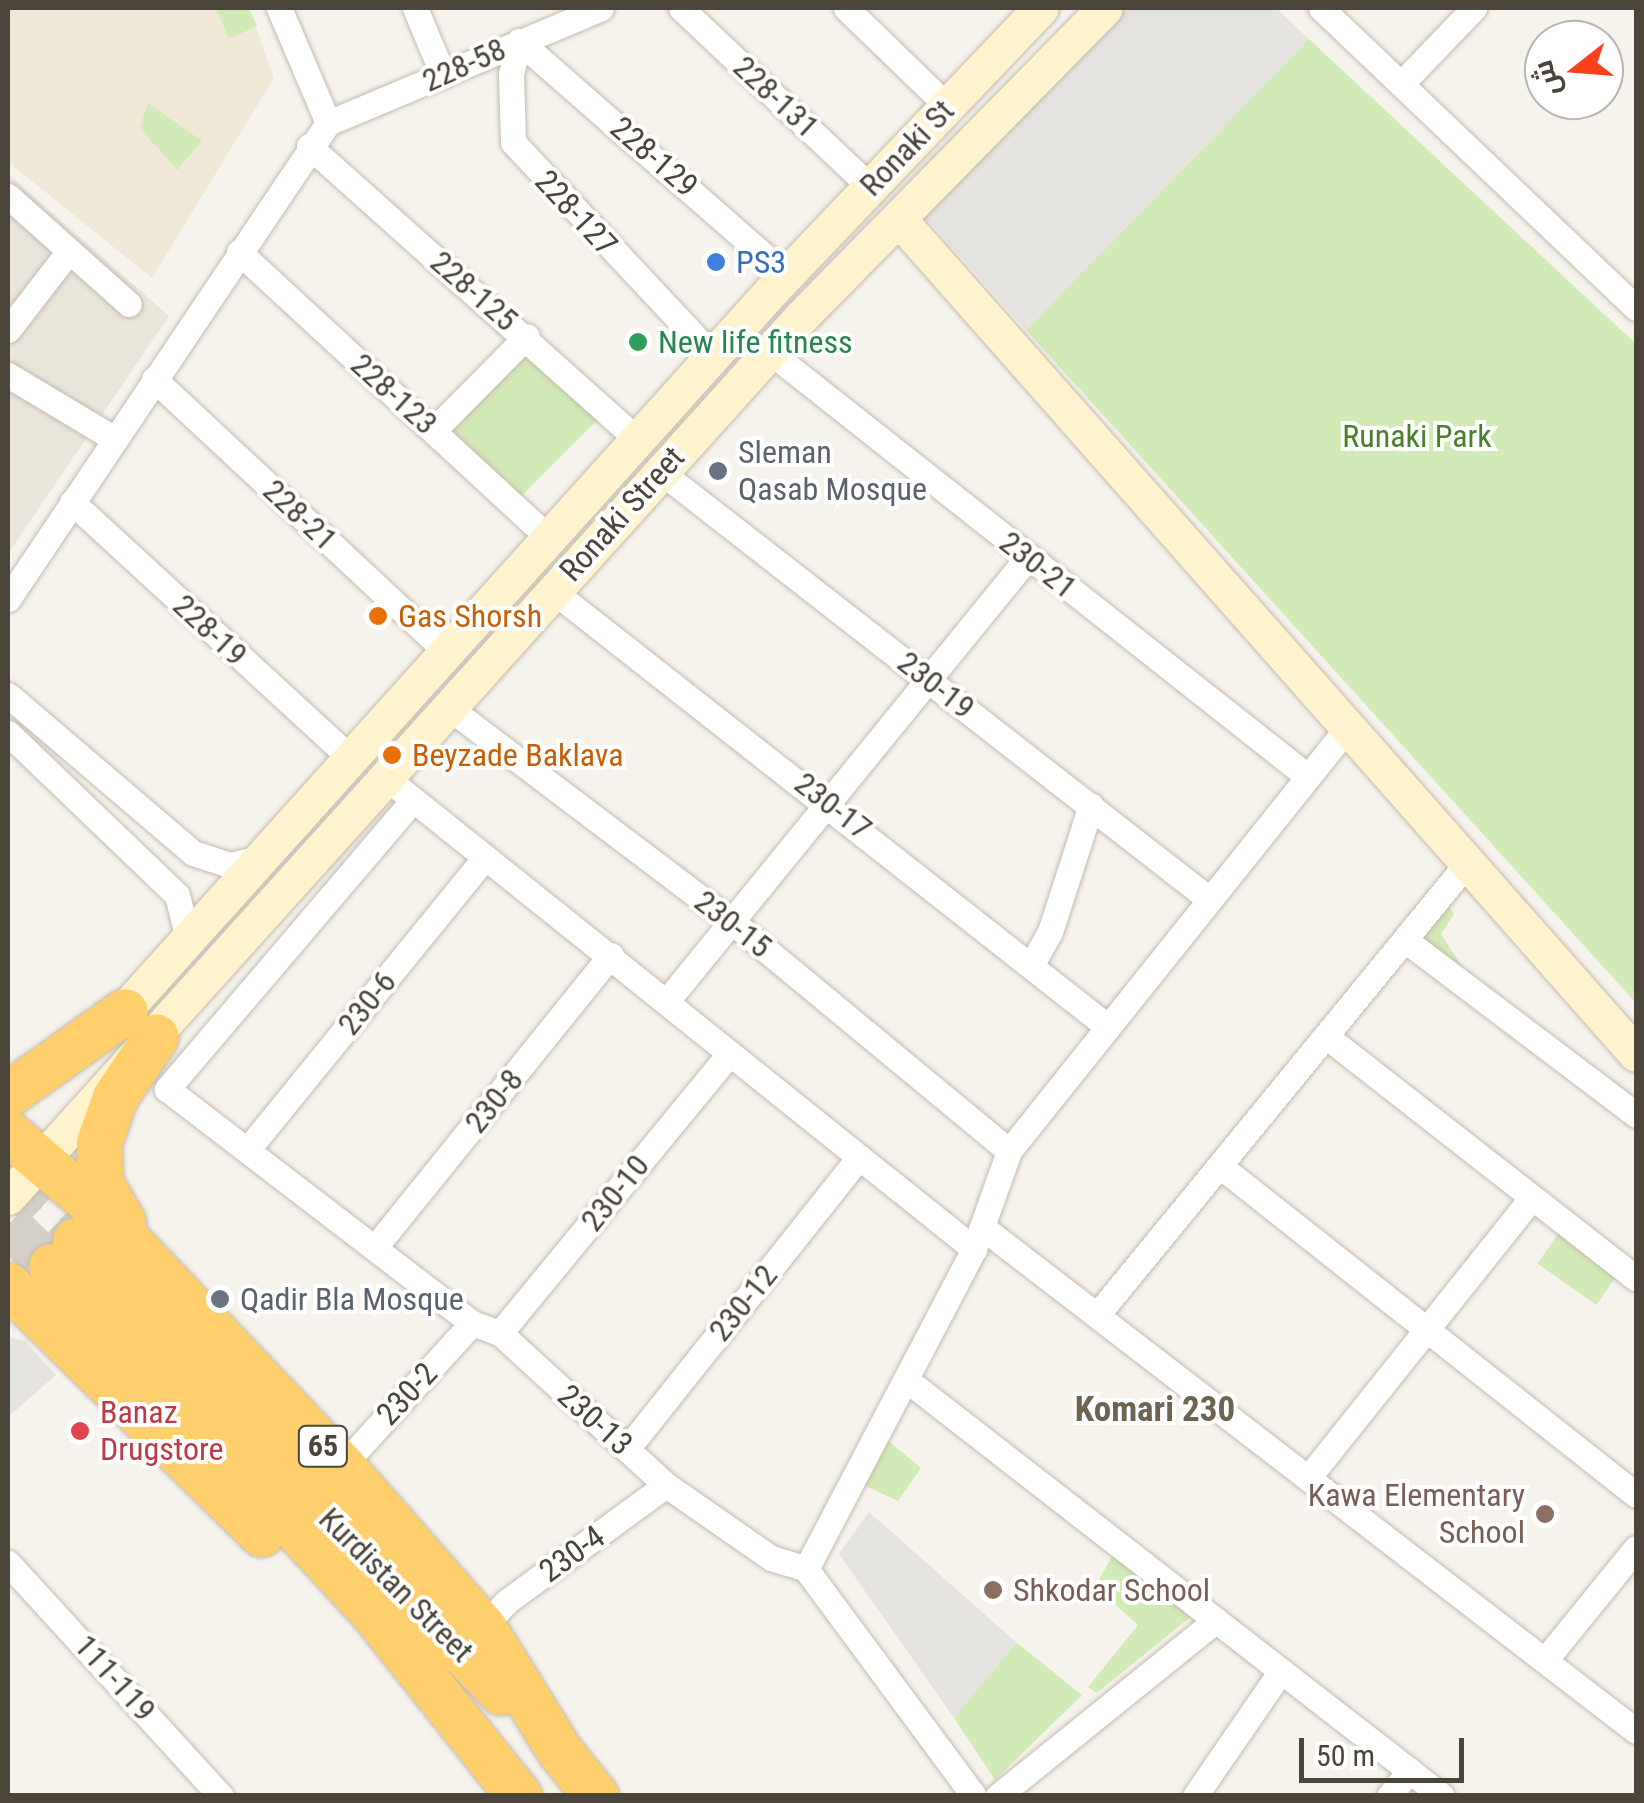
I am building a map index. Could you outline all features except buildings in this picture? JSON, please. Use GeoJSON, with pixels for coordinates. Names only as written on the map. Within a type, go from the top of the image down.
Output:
{"type":"FeatureCollection","features":[{"type":"Feature","properties":{"kind":"highway"},"geometry":{"type":"LineString","coordinates":[[8,1094],[140,1023]]}},
{"type":"Feature","properties":{"kind":"highway"},"geometry":{"type":"LineString","coordinates":[[140,1023],[96,1162],[110,1202],[178,1292]]}},
{"type":"Feature","properties":{"kind":"highway","name":"Kurdistan Street"},"geometry":{"type":"LineString","coordinates":[[8,1130],[178,1292],[342,1466],[482,1628],[559,1750]]}},
{"type":"Feature","properties":{"kind":"highway"},"geometry":{"type":"LineString","coordinates":[[56,1333],[25,1292],[20,1271],[52,1227],[69,1219],[94,1224],[178,1292]]}},
{"type":"Feature","properties":{"kind":"highway","name":"Kurdistan Street"},"geometry":{"type":"LineString","coordinates":[[519,1796],[466,1734],[372,1610],[63,1253],[559,1750],[596,1796]]}},
{"type":"Feature","properties":{"kind":"highway","name":"Kurdistan Street"},"geometry":{"type":"LineString","coordinates":[[8,1285],[466,1734]]}},
{"type":"Feature","properties":{"kind":"highway"},"geometry":{"type":"LineString","coordinates":[[8,1305],[56,1333]]}},
{"type":"Feature","properties":{"kind":"main road","name":"Ronaki St"},"geometry":{"type":"LineString","coordinates":[[780,282],[1038,8]]}},
{"type":"Feature","properties":{"kind":"main road","name":"Ronaki Street"},"geometry":{"type":"LineString","coordinates":[[140,1023],[385,777],[801,317],[1105,8]]}},
{"type":"Feature","properties":{"kind":"main road"},"geometry":{"type":"LineString","coordinates":[[898,218],[1636,1054]]}},
{"type":"Feature","properties":{"kind":"main road","name":"Ronaki Street"},"geometry":{"type":"LineString","coordinates":[[140,1023],[187,935],[780,282]]}},
{"type":"Feature","properties":{"kind":"main road"},"geometry":{"type":"LineString","coordinates":[[780,282],[801,317]]}},
{"type":"Feature","properties":{"kind":"main road"},"geometry":{"type":"LineString","coordinates":[[8,1130],[140,1023]]}},
{"type":"Feature","properties":{"kind":"main road"},"geometry":{"type":"LineString","coordinates":[[8,1197],[41,1164],[140,1023]]}},
{"type":"Feature","properties":{"kind":"street"},"geometry":{"type":"LineString","coordinates":[[8,600],[306,151],[328,124],[280,8]]}},
{"type":"Feature","properties":{"kind":"street"},"geometry":{"type":"LineString","coordinates":[[415,8],[443,75]]}},
{"type":"Feature","properties":{"kind":"street","name":"228-58"},"geometry":{"type":"LineString","coordinates":[[328,124],[601,8]]}},
{"type":"Feature","properties":{"kind":"street","name":"228-131"},"geometry":{"type":"LineString","coordinates":[[681,8],[870,187]]}},
{"type":"Feature","properties":{"kind":"street"},"geometry":{"type":"LineString","coordinates":[[846,8],[947,106]]}},
{"type":"Feature","properties":{"kind":"street"},"geometry":{"type":"LineString","coordinates":[[1321,8],[1636,308]]}},
{"type":"Feature","properties":{"kind":"street"},"geometry":{"type":"LineString","coordinates":[[1402,82],[1474,8]]}},
{"type":"Feature","properties":{"kind":"street","name":"228-129"},"geometry":{"type":"LineString","coordinates":[[519,41],[780,282]]}},
{"type":"Feature","properties":{"kind":"street","name":"228-127"},"geometry":{"type":"LineString","coordinates":[[519,41],[511,74],[513,142],[712,355]]}},
{"type":"Feature","properties":{"kind":"street","name":"228-125"},"geometry":{"type":"LineString","coordinates":[[306,151],[527,336],[637,439]]}},
{"type":"Feature","properties":{"kind":"street"},"geometry":{"type":"LineString","coordinates":[[8,196],[129,304]]}},
{"type":"Feature","properties":{"kind":"street"},"geometry":{"type":"LineString","coordinates":[[8,330],[70,251]]}},
{"type":"Feature","properties":{"kind":"street","name":"228-123"},"geometry":{"type":"LineString","coordinates":[[239,252],[548,537]]}},
{"type":"Feature","properties":{"kind":"street"},"geometry":{"type":"LineString","coordinates":[[434,430],[527,336]]}},
{"type":"Feature","properties":{"kind":"street","name":"230-21"},"geometry":{"type":"LineString","coordinates":[[770,352],[1307,776]]}},
{"type":"Feature","properties":{"kind":"street"},"geometry":{"type":"LineString","coordinates":[[8,375],[114,438]]}},
{"type":"Feature","properties":{"kind":"street","name":"228-21"},"geometry":{"type":"LineString","coordinates":[[154,379],[445,650]]}},
{"type":"Feature","properties":{"kind":"street","name":"230-19"},"geometry":{"type":"LineString","coordinates":[[661,472],[1092,804],[1210,900]]}},
{"type":"Feature","properties":{"kind":"street","name":"228-19"},"geometry":{"type":"LineString","coordinates":[[72,502],[349,757]]}},
{"type":"Feature","properties":{"kind":"street"},"geometry":{"type":"LineString","coordinates":[[666,1002],[1028,557]]}},
{"type":"Feature","properties":{"kind":"street","name":"230-17"},"geometry":{"type":"LineString","coordinates":[[553,591],[828,802],[1108,1027]]}},
{"type":"Feature","properties":{"kind":"street"},"geometry":{"type":"LineString","coordinates":[[8,696],[193,853],[230,865],[256,859]]}},
{"type":"Feature","properties":{"kind":"street","name":"230-15"},"geometry":{"type":"LineString","coordinates":[[448,707],[731,921],[1009,1152]]}},
{"type":"Feature","properties":{"kind":"street"},"geometry":{"type":"LineString","coordinates":[[974,1796],[806,1569],[908,1381],[978,1238],[1009,1152],[1348,726]]}},
{"type":"Feature","properties":{"kind":"street"},"geometry":{"type":"LineString","coordinates":[[8,733],[178,895],[187,935]]}},
{"type":"Feature","properties":{"kind":"street"},"geometry":{"type":"LineString","coordinates":[[385,777],[859,1157],[1097,1315],[1636,1731]]}},
{"type":"Feature","properties":{"kind":"street","name":"230-13"},"geometry":{"type":"LineString","coordinates":[[413,800],[167,1089],[472,1323],[500,1334],[666,1485],[771,1558],[806,1569]]}},
{"type":"Feature","properties":{"kind":"street"},"geometry":{"type":"LineString","coordinates":[[1032,964],[1050,932],[1092,804]]}},
{"type":"Feature","properties":{"kind":"street","name":"230-6"},"geometry":{"type":"LineString","coordinates":[[248,1150],[485,858]]}},
{"type":"Feature","properties":{"kind":"street"},"geometry":{"type":"LineString","coordinates":[[1097,1315],[1468,862]]}},
{"type":"Feature","properties":{"kind":"street"},"geometry":{"type":"LineString","coordinates":[[1405,940],[1636,1115]]}},
{"type":"Feature","properties":{"kind":"street","name":"230-8"},"geometry":{"type":"LineString","coordinates":[[376,1246],[611,955]]}},
{"type":"Feature","properties":{"kind":"street"},"geometry":{"type":"LineString","coordinates":[[1327,1037],[1636,1278]]}},
{"type":"Feature","properties":{"kind":"street","name":"230-10"},"geometry":{"type":"LineString","coordinates":[[500,1334],[730,1053]]}},
{"type":"Feature","properties":{"kind":"street","name":"230-12"},"geometry":{"type":"LineString","coordinates":[[626,1449],[859,1157]]}},
{"type":"Feature","properties":{"kind":"street"},"geometry":{"type":"LineString","coordinates":[[1220,1166],[1636,1496]]}},
{"type":"Feature","properties":{"kind":"street"},"geometry":{"type":"LineString","coordinates":[[1308,1478],[1532,1197]]}},
{"type":"Feature","properties":{"kind":"street","name":"230-2"},"geometry":{"type":"LineString","coordinates":[[342,1466],[472,1323]]}},
{"type":"Feature","properties":{"kind":"street"},"geometry":{"type":"LineString","coordinates":[[908,1381],[1442,1796]]}},
{"type":"Feature","properties":{"kind":"street","name":"230-4"},"geometry":{"type":"LineString","coordinates":[[482,1628],[506,1602],[666,1485]]}},
{"type":"Feature","properties":{"kind":"street"},"geometry":{"type":"LineString","coordinates":[[1545,1660],[1636,1548]]}},
{"type":"Feature","properties":{"kind":"street","name":"111-119"},"geometry":{"type":"LineString","coordinates":[[8,1563],[220,1796]]}},
{"type":"Feature","properties":{"kind":"street"},"geometry":{"type":"LineString","coordinates":[[998,1796],[1216,1620]]}},
{"type":"Feature","properties":{"kind":"street"},"geometry":{"type":"LineString","coordinates":[[1195,1796],[1281,1670]]}},
{"type":"Feature","properties":{"kind":"street"},"geometry":{"type":"LineString","coordinates":[[1390,1796],[1410,1770]]}},
{"type":"Feature","properties":{"kind":"shaded area"},"geometry":{"type":"Polygon","coordinates":[[[8,8],[249,8],[274,78],[152,278],[8,162],[8,8]]]}},
{"type":"Feature","properties":{"kind":"shaded area"},"geometry":{"type":"Polygon","coordinates":[[[1125,8],[1276,8],[1309,39],[1026,330],[925,217],[1125,8]]]}},
{"type":"Feature","properties":{"kind":"shaded area"},"geometry":{"type":"Polygon","coordinates":[[[8,174],[169,316],[8,554],[8,174]]]}},
{"type":"Feature","properties":{"kind":"shaded area"},"geometry":{"type":"Polygon","coordinates":[[[8,1337],[25,1341],[56,1375],[8,1417],[8,1337]]]}},
{"type":"Feature","properties":{"kind":"shaded area"},"geometry":{"type":"Polygon","coordinates":[[[869,1512],[1016,1642],[954,1718],[839,1554],[869,1512]]]}},
{"type":"Feature","properties":{"kind":"green space"},"geometry":{"type":"Polygon","coordinates":[[[216,8],[249,8],[257,26],[229,39],[216,8]]]}},
{"type":"Feature","properties":{"kind":"green space","name":"Runaki Park"},"geometry":{"type":"Polygon","coordinates":[[[1309,39],[1636,344],[1636,1003],[1026,330],[1309,39]]]}},
{"type":"Feature","properties":{"kind":"green space"},"geometry":{"type":"Polygon","coordinates":[[[148,103],[202,141],[177,170],[140,128],[148,103]]]}},
{"type":"Feature","properties":{"kind":"green space"},"geometry":{"type":"Polygon","coordinates":[[[526,343],[600,417],[518,500],[443,426],[526,343]]]}},
{"type":"Feature","properties":{"kind":"green space"},"geometry":{"type":"Polygon","coordinates":[[[1447,904],[1454,914],[1441,934],[1466,973],[1421,940],[1447,904]]]}},
{"type":"Feature","properties":{"kind":"green space"},"geometry":{"type":"Polygon","coordinates":[[[1561,1230],[1620,1271],[1596,1305],[1537,1264],[1561,1230]]]}},
{"type":"Feature","properties":{"kind":"green space"},"geometry":{"type":"Polygon","coordinates":[[[884,1437],[921,1468],[898,1501],[857,1482],[884,1437]]]}},
{"type":"Feature","properties":{"kind":"green space"},"geometry":{"type":"Polygon","coordinates":[[[1112,1556],[1194,1614],[1097,1693],[1088,1687],[1138,1625],[1095,1587],[1112,1556]]]}},
{"type":"Feature","properties":{"kind":"green space"},"geometry":{"type":"Polygon","coordinates":[[[1016,1642],[1082,1695],[995,1780],[954,1718],[1016,1642]]]}},
{"type":"Feature","properties":{"kind":"tunnel"},"geometry":{"type":"LineString","coordinates":[[8,1177],[75,1240]]}},
{"type":"Feature","properties":{"kind":"tunnel"},"geometry":{"type":"LineString","coordinates":[[8,1224],[51,1266]]}},
{"type":"Feature","properties":{"kind":"place","name":"PS3"},"geometry":{"type":"Point","coordinates":[716,262]}},
{"type":"Feature","properties":{"kind":"place","name":"New life fitness"},"geometry":{"type":"Point","coordinates":[638,342]}},
{"type":"Feature","properties":{"kind":"place","name":"Sleman Qasab Mosque"},"geometry":{"type":"Point","coordinates":[718,471]}},
{"type":"Feature","properties":{"kind":"place","name":"Gas Shorsh"},"geometry":{"type":"Point","coordinates":[378,616]}},
{"type":"Feature","properties":{"kind":"place","name":"Beyzade Baklava"},"geometry":{"type":"Point","coordinates":[392,755]}},
{"type":"Feature","properties":{"kind":"place","name":"Qadir Bla Mosque"},"geometry":{"type":"Point","coordinates":[220,1299]}},
{"type":"Feature","properties":{"kind":"place","name":"Banaz Drugstore"},"geometry":{"type":"Point","coordinates":[80,1431]}},
{"type":"Feature","properties":{"kind":"place","name":"Kawa Elementary School"},"geometry":{"type":"Point","coordinates":[1545,1514]}},
{"type":"Feature","properties":{"kind":"place","name":"Shkodar School"},"geometry":{"type":"Point","coordinates":[993,1590]}},
{"type":"Feature","properties":{"kind":"district","name":"Komari 230"},"geometry":{"type":"Point","coordinates":[1155,1410]}}]}
